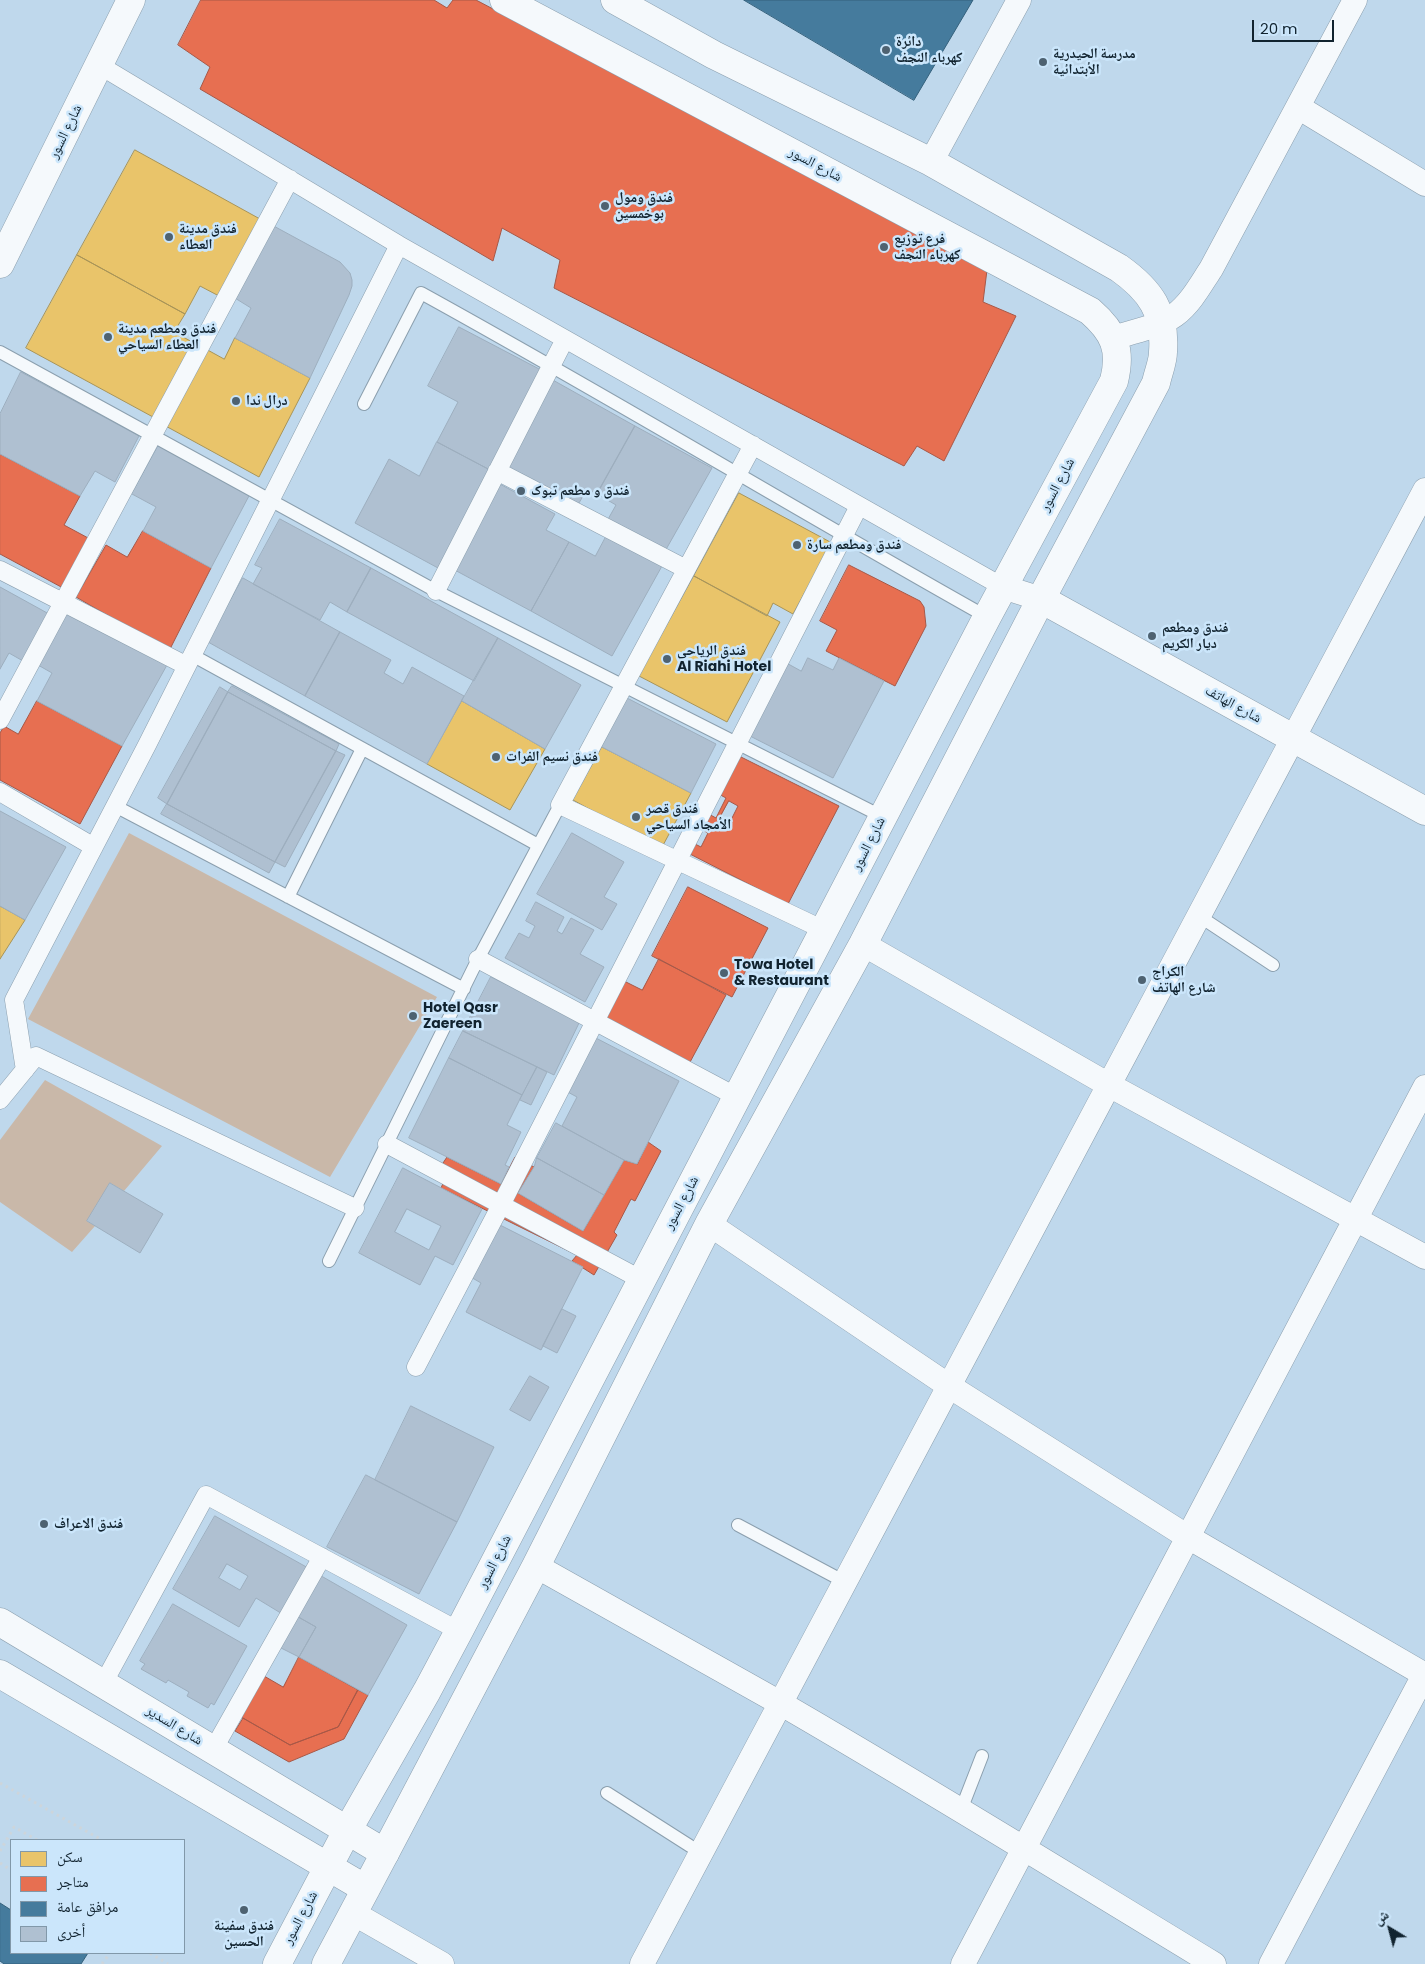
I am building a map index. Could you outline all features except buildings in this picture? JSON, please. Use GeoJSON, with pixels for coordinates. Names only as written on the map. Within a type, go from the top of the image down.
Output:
{"type":"FeatureCollection","features":[{"type":"Feature","properties":{"kind":"street","name":"شارع السور"},"geometry":{"type":"LineString","coordinates":[[0,264],[131,0]]}},
{"type":"Feature","properties":{"kind":"street","name":"شارع السور"},"geometry":{"type":"LineString","coordinates":[[277,1964],[347,1831],[459,1631],[987,617],[1114,380],[1117,368],[1114,338],[1104,323],[1090,311],[504,0]]}},
{"type":"Feature","properties":{"kind":"street"},"geometry":{"type":"LineString","coordinates":[[326,1964],[536,1566],[709,1224],[863,944],[1041,599],[1156,383],[1163,353],[1162,322],[1156,304],[1146,290],[1119,268],[931,162],[714,55],[615,0]]}},
{"type":"Feature","properties":{"kind":"street"},"geometry":{"type":"LineString","coordinates":[[931,162],[1020,0]]}},
{"type":"Feature","properties":{"kind":"street"},"geometry":{"type":"LineString","coordinates":[[1114,338],[1162,322],[1175,315],[1186,305],[1211,269],[1355,0]]}},
{"type":"Feature","properties":{"kind":"street"},"geometry":{"type":"LineString","coordinates":[[99,65],[399,245],[564,339],[1003,587],[1041,599]]}},
{"type":"Feature","properties":{"kind":"street"},"geometry":{"type":"LineString","coordinates":[[1298,107],[1425,184]]}},
{"type":"Feature","properties":{"kind":"street"},"geometry":{"type":"LineString","coordinates":[[0,720],[290,179]]}},
{"type":"Feature","properties":{"kind":"street"},"geometry":{"type":"LineString","coordinates":[[25,1070],[14,1000],[115,806],[399,245]]}},
{"type":"Feature","properties":{"kind":"street"},"geometry":{"type":"LineString","coordinates":[[436,591],[564,339]]}},
{"type":"Feature","properties":{"kind":"street"},"geometry":{"type":"LineString","coordinates":[[753,445],[560,805],[824,930]]}},
{"type":"Feature","properties":{"kind":"street"},"geometry":{"type":"LineString","coordinates":[[497,471],[686,569]]}},
{"type":"Feature","properties":{"kind":"street"},"geometry":{"type":"LineString","coordinates":[[642,1964],[1425,490]]}},
{"type":"Feature","properties":{"kind":"street"},"geometry":{"type":"LineString","coordinates":[[416,1367],[859,506]]}},
{"type":"Feature","properties":{"kind":"street"},"geometry":{"type":"LineString","coordinates":[[0,570],[63,602],[189,660]]}},
{"type":"Feature","properties":{"kind":"street","name":"شارع الهاتف"},"geometry":{"type":"LineString","coordinates":[[1041,599],[1425,810]]}},
{"type":"Feature","properties":{"kind":"street"},"geometry":{"type":"LineString","coordinates":[[0,792],[94,847]]}},
{"type":"Feature","properties":{"kind":"street"},"geometry":{"type":"LineString","coordinates":[[863,944],[1109,1085],[1425,1257]]}},
{"type":"Feature","properties":{"kind":"street"},"geometry":{"type":"LineString","coordinates":[[478,959],[737,1097]]}},
{"type":"Feature","properties":{"kind":"street"},"geometry":{"type":"LineString","coordinates":[[0,1100],[36,1056],[355,1208]]}},
{"type":"Feature","properties":{"kind":"street"},"geometry":{"type":"LineString","coordinates":[[963,1964],[1425,1087]]}},
{"type":"Feature","properties":{"kind":"street"},"geometry":{"type":"LineString","coordinates":[[387,1144],[642,1280]]}},
{"type":"Feature","properties":{"kind":"street"},"geometry":{"type":"LineString","coordinates":[[709,1224],[949,1386],[1188,1537],[1425,1674],[1271,1964]]}},
{"type":"Feature","properties":{"kind":"street"},"geometry":{"type":"LineString","coordinates":[[103,1684],[206,1495],[459,1631]]}},
{"type":"Feature","properties":{"kind":"street"},"geometry":{"type":"LineString","coordinates":[[213,1750],[322,1557]]}},
{"type":"Feature","properties":{"kind":"street"},"geometry":{"type":"LineString","coordinates":[[536,1566],[781,1704],[961,1810],[1214,1964]]}},
{"type":"Feature","properties":{"kind":"street","name":"شارع السدير"},"geometry":{"type":"LineString","coordinates":[[0,1622],[385,1853]]}},
{"type":"Feature","properties":{"kind":"street"},"geometry":{"type":"LineString","coordinates":[[0,1674],[366,1889]]}},
{"type":"Feature","properties":{"kind":"street"},"geometry":{"type":"LineString","coordinates":[[427,1691],[462,1707]]}},
{"type":"Feature","properties":{"kind":"street"},"geometry":{"type":"LineString","coordinates":[[353,1913],[442,1964]]}},
{"type":"Feature","properties":{"kind":"lane"},"geometry":{"type":"LineString","coordinates":[[364,404],[421,293],[551,364],[737,474],[987,617]]}},
{"type":"Feature","properties":{"kind":"lane"},"geometry":{"type":"LineString","coordinates":[[0,352],[436,591],[883,817]]}},
{"type":"Feature","properties":{"kind":"lane"},"geometry":{"type":"LineString","coordinates":[[189,660],[362,749],[538,845]]}},
{"type":"Feature","properties":{"kind":"lane"},"geometry":{"type":"LineString","coordinates":[[288,897],[362,749]]}},
{"type":"Feature","properties":{"kind":"lane"},"geometry":{"type":"LineString","coordinates":[[329,1261],[478,959],[560,805]]}},
{"type":"Feature","properties":{"kind":"lane"},"geometry":{"type":"LineString","coordinates":[[115,806],[464,989]]}},
{"type":"Feature","properties":{"kind":"lane"},"geometry":{"type":"LineString","coordinates":[[1199,916],[1273,966]]}},
{"type":"Feature","properties":{"kind":"lane"},"geometry":{"type":"LineString","coordinates":[[738,1525],[845,1582]]}},
{"type":"Feature","properties":{"kind":"lane"},"geometry":{"type":"LineString","coordinates":[[961,1810],[982,1756]]}},
{"type":"Feature","properties":{"kind":"lane"},"geometry":{"type":"LineString","coordinates":[[607,1793],[701,1853]]}},
{"type":"Feature","properties":{"kind":"path"},"geometry":{"type":"LineString","coordinates":[[0,1783],[100,1839]]}},
{"type":"Feature","properties":{"kind":"path"},"geometry":{"type":"LineString","coordinates":[[0,1851],[14,1827],[35,1839]]}},
{"type":"Feature","properties":{"kind":"path"},"geometry":{"type":"LineString","coordinates":[[152,1954],[168,1964]]}},
{"type":"Feature","properties":{"kind":"shaded area"},"geometry":{"type":"Polygon","coordinates":[[[129,833],[437,997],[330,1177],[28,1019],[129,833]]]}},
{"type":"Feature","properties":{"kind":"shaded area"},"geometry":{"type":"Polygon","coordinates":[[[45,1080],[162,1146],[124,1191],[110,1183],[87,1221],[95,1226],[72,1252],[0,1202],[0,1140],[45,1080]]]}},
{"type":"Feature","properties":{"kind":"place","name":"دائرة كهرباء النجف"},"geometry":{"type":"Point","coordinates":[886,50]}},
{"type":"Feature","properties":{"kind":"place","name":"مدرسة الحيدرية الأبتدائية"},"geometry":{"type":"Point","coordinates":[1043,62]}},
{"type":"Feature","properties":{"kind":"place","name":"فندق ومول بوخمسين"},"geometry":{"type":"Point","coordinates":[605,206]}},
{"type":"Feature","properties":{"kind":"place","name":"فندق مدينة العطاء"},"geometry":{"type":"Point","coordinates":[169,237]}},
{"type":"Feature","properties":{"kind":"place","name":"فرع توزيع كهرباء النجف"},"geometry":{"type":"Point","coordinates":[884,247]}},
{"type":"Feature","properties":{"kind":"place","name":"فندق ومطعم مدينة العطاء السياحي"},"geometry":{"type":"Point","coordinates":[108,337]}},
{"type":"Feature","properties":{"kind":"place","name":"درال ندا"},"geometry":{"type":"Point","coordinates":[236,401]}},
{"type":"Feature","properties":{"kind":"place","name":"فندق و مطعم تبوک"},"geometry":{"type":"Point","coordinates":[521,491]}},
{"type":"Feature","properties":{"kind":"place","name":"فندق ومطعم سارة"},"geometry":{"type":"Point","coordinates":[797,545]}},
{"type":"Feature","properties":{"kind":"place","name":"فندق ومطعم ديار الكريم"},"geometry":{"type":"Point","coordinates":[1152,636]}},
{"type":"Feature","properties":{"kind":"place","name":"فندق الرياحي Al Riahi Hotel"},"geometry":{"type":"Point","coordinates":[667,659]}},
{"type":"Feature","properties":{"kind":"place","name":"فندق نسيم الفرات"},"geometry":{"type":"Point","coordinates":[496,757]}},
{"type":"Feature","properties":{"kind":"place","name":"فندق قصر الأمجاد السياحي"},"geometry":{"type":"Point","coordinates":[636,817]}},
{"type":"Feature","properties":{"kind":"place","name":"Towa Hotel & Restaurant"},"geometry":{"type":"Point","coordinates":[724,973]}},
{"type":"Feature","properties":{"kind":"place","name":"الكراج شارع الهاتف"},"geometry":{"type":"Point","coordinates":[1142,980]}},
{"type":"Feature","properties":{"kind":"place","name":"Hotel Qasr Zaereen"},"geometry":{"type":"Point","coordinates":[413,1016]}},
{"type":"Feature","properties":{"kind":"place","name":"فندق الاعراف"},"geometry":{"type":"Point","coordinates":[44,1524]}},
{"type":"Feature","properties":{"kind":"place","name":"فندق سفينة الحسين"},"geometry":{"type":"Point","coordinates":[244,1910]}}]}
